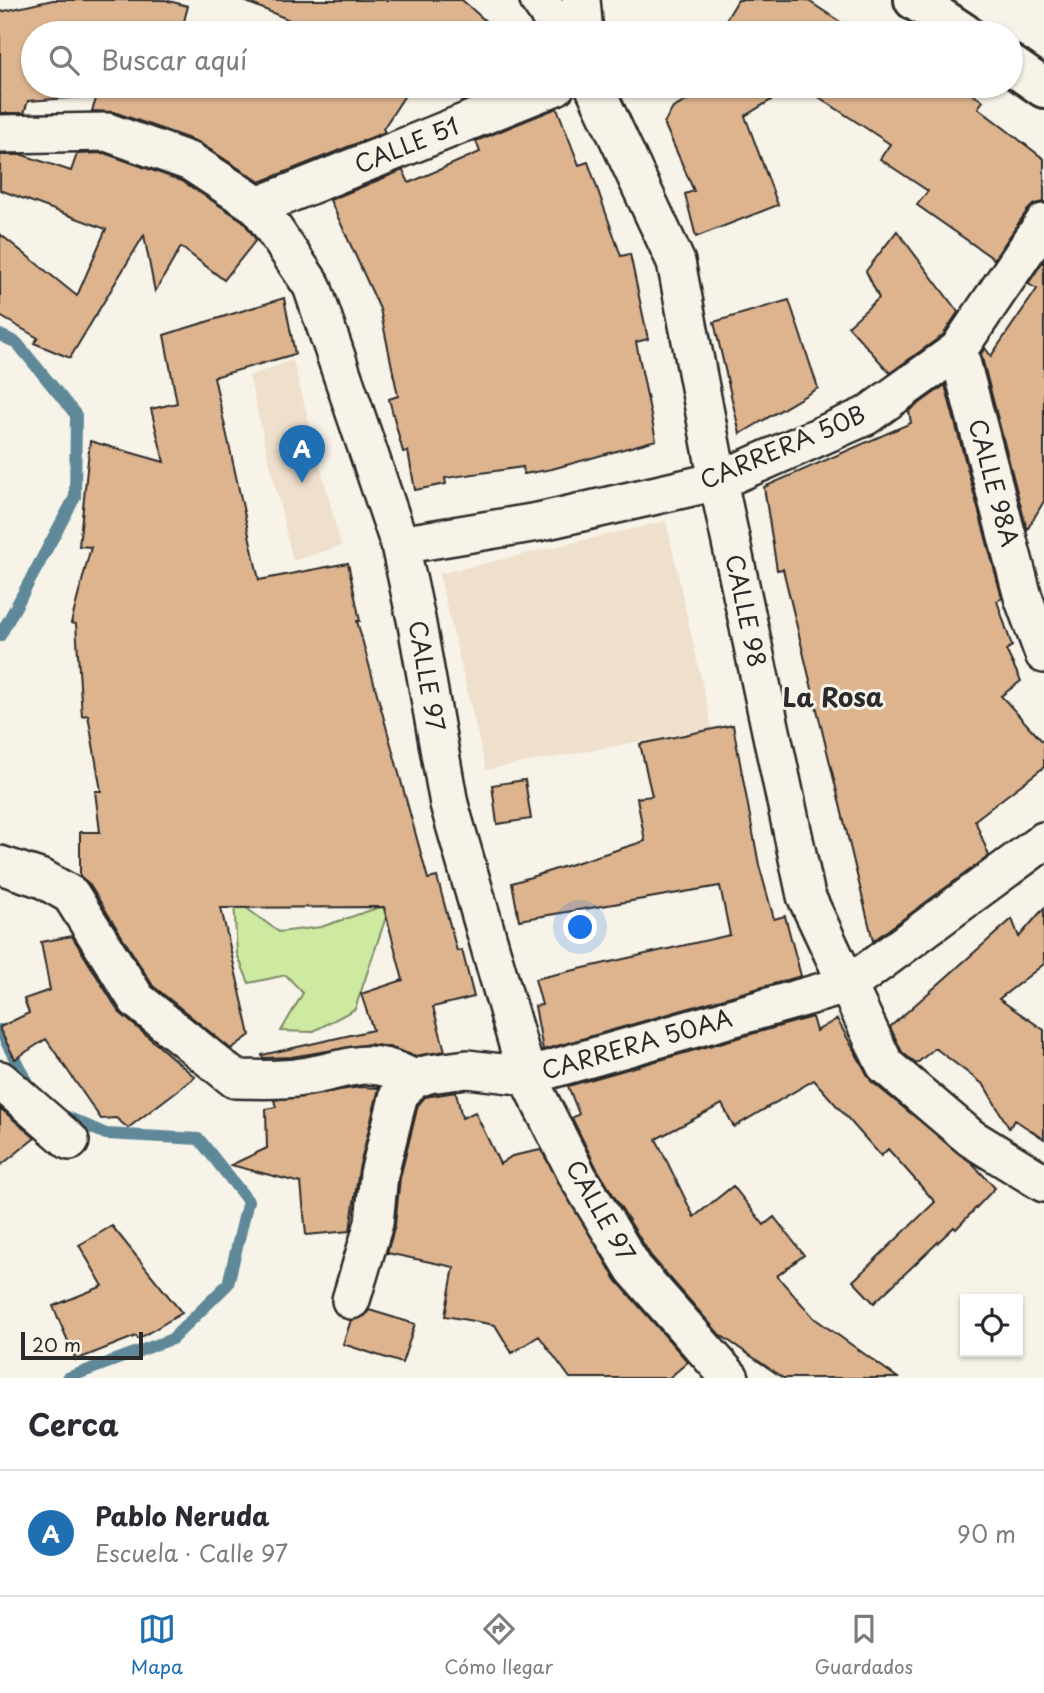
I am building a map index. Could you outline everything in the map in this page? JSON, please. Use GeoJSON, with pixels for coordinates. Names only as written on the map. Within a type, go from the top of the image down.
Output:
{"type":"FeatureCollection","features":[{"type":"Feature","properties":{"kind":"street"},"geometry":{"type":"LineString","coordinates":[[540,0],[554,21]]}},
{"type":"Feature","properties":{"kind":"street"},"geometry":{"type":"LineString","coordinates":[[581,0],[583,21]]}},
{"type":"Feature","properties":{"kind":"street"},"geometry":{"type":"LineString","coordinates":[[922,2],[948,21]]}},
{"type":"Feature","properties":{"kind":"street"},"geometry":{"type":"LineString","coordinates":[[1023,73],[1044,88]]}},
{"type":"Feature","properties":{"kind":"street","name":"CALLE 51"},"geometry":{"type":"LineString","coordinates":[[258,206],[526,98]]}},
{"type":"Feature","properties":{"kind":"street","name":"CALLE 98"},"geometry":{"type":"LineString","coordinates":[[600,98],[676,262],[718,481],[806,896],[850,984],[885,1065],[971,1138],[1044,1183]]}},
{"type":"Feature","properties":{"kind":"street","name":"CALLE 97"},"geometry":{"type":"LineString","coordinates":[[0,134],[107,132],[191,162],[258,206],[312,286],[400,545],[449,804],[527,1076],[578,1177],[634,1269],[730,1378]]}},
{"type":"Feature","properties":{"kind":"street","name":"CARRERA 50B"},"geometry":{"type":"LineString","coordinates":[[400,545],[538,522],[718,481],[866,416],[958,350],[1044,223]]}},
{"type":"Feature","properties":{"kind":"street","name":"CALLE 98A"},"geometry":{"type":"LineString","coordinates":[[958,350],[1023,597],[1044,654]]}},
{"type":"Feature","properties":{"kind":"street","name":"CARRERA 50AA"},"geometry":{"type":"LineString","coordinates":[[414,1079],[429,1073],[467,1069],[527,1076],[850,984],[1044,841]]}},
{"type":"Feature","properties":{"kind":"street"},"geometry":{"type":"LineString","coordinates":[[0,865],[43,880],[71,895],[137,1000],[235,1079],[301,1077],[361,1064],[391,1067],[414,1079],[399,1094],[379,1174],[374,1223],[351,1300]]}},
{"type":"Feature","properties":{"kind":"street"},"geometry":{"type":"LineString","coordinates":[[0,1080],[70,1141]]}},
{"type":"Feature","properties":{"kind":"shaded area"},"geometry":{"type":"Polygon","coordinates":[[[293,360],[341,546],[293,561],[249,376],[293,360]]]}},
{"type":"Feature","properties":{"kind":"shaded area"},"geometry":{"type":"Polygon","coordinates":[[[666,521],[712,728],[486,770],[439,574],[666,521]]]}},
{"type":"Feature","properties":{"kind":"green space"},"geometry":{"type":"Polygon","coordinates":[[[234,899],[279,932],[321,927],[383,906],[386,917],[355,1009],[312,1032],[281,1031],[303,993],[286,975],[249,983],[237,954],[234,899]]]}},
{"type":"Feature","properties":{"kind":"building"},"geometry":{"type":"Polygon","coordinates":[[[53,0],[165,0],[188,6],[184,21],[21,21],[21,98],[69,98],[28,101],[24,113],[0,113],[0,12],[53,0]]]}},
{"type":"Feature","properties":{"kind":"building"},"geometry":{"type":"Polygon","coordinates":[[[242,0],[462,0],[486,21],[292,21],[242,0]]]}},
{"type":"Feature","properties":{"kind":"building"},"geometry":{"type":"Polygon","coordinates":[[[738,0],[807,0],[839,21],[725,21],[738,0]]]}},
{"type":"Feature","properties":{"kind":"building"},"geometry":{"type":"Polygon","coordinates":[[[96,98],[403,98],[383,129],[385,132],[260,182],[198,142],[114,112],[92,111],[96,98]]]}},
{"type":"Feature","properties":{"kind":"building"},"geometry":{"type":"Polygon","coordinates":[[[692,98],[774,98],[745,116],[778,205],[696,237],[685,194],[694,191],[664,123],[673,108],[692,98]]]}},
{"type":"Feature","properties":{"kind":"building"},"geometry":{"type":"Polygon","coordinates":[[[820,98],[978,98],[983,101],[978,108],[1044,159],[1044,202],[1034,204],[1027,211],[994,259],[917,205],[928,191],[880,159],[890,144],[820,98]]]}},
{"type":"Feature","properties":{"kind":"building"},"geometry":{"type":"Polygon","coordinates":[[[557,108],[579,165],[588,162],[621,256],[630,254],[648,339],[636,342],[656,440],[552,469],[524,474],[523,467],[445,478],[446,484],[415,490],[408,451],[403,452],[389,399],[398,396],[380,309],[330,200],[403,170],[409,183],[480,152],[476,141],[557,108]]]}},
{"type":"Feature","properties":{"kind":"building"},"geometry":{"type":"Polygon","coordinates":[[[104,153],[182,181],[243,221],[256,240],[224,280],[181,247],[155,292],[144,235],[70,358],[34,343],[38,338],[0,316],[0,234],[77,296],[106,229],[0,190],[0,155],[23,155],[71,171],[77,154],[104,153]]]}},
{"type":"Feature","properties":{"kind":"building"},"geometry":{"type":"Polygon","coordinates":[[[897,231],[958,312],[943,335],[890,373],[848,326],[879,298],[866,271],[897,231]]]}},
{"type":"Feature","properties":{"kind":"building"},"geometry":{"type":"Polygon","coordinates":[[[1044,260],[1044,501],[1027,530],[981,354],[985,348],[991,356],[1037,289],[1028,284],[1044,260]]]}},
{"type":"Feature","properties":{"kind":"building"},"geometry":{"type":"Polygon","coordinates":[[[284,298],[295,354],[214,377],[259,580],[348,563],[360,621],[357,621],[428,879],[437,877],[457,951],[462,950],[474,997],[433,1007],[445,1051],[415,1056],[389,1047],[369,1044],[291,1057],[263,1058],[262,1055],[373,1030],[361,994],[403,980],[384,907],[221,908],[250,1035],[231,1049],[153,986],[89,884],[80,876],[80,832],[100,832],[95,791],[101,791],[88,715],[82,716],[76,624],[71,623],[91,547],[79,546],[90,441],[164,462],[151,409],[177,403],[164,335],[284,298]]]}},
{"type":"Feature","properties":{"kind":"building"},"geometry":{"type":"Polygon","coordinates":[[[789,300],[818,388],[740,434],[714,322],[789,300]]]}},
{"type":"Feature","properties":{"kind":"building"},"geometry":{"type":"Polygon","coordinates":[[[945,385],[1002,598],[997,601],[1012,646],[1006,650],[1021,681],[1001,696],[1044,743],[1044,767],[975,820],[989,856],[873,941],[783,569],[777,570],[764,487],[911,423],[909,411],[945,385]]]}},
{"type":"Feature","properties":{"kind":"building"},"geometry":{"type":"Polygon","coordinates":[[[733,725],[759,865],[774,919],[785,916],[801,976],[543,1050],[535,1006],[542,1005],[535,979],[730,935],[720,886],[519,920],[512,883],[645,841],[637,798],[652,796],[640,744],[733,725]]]}},
{"type":"Feature","properties":{"kind":"building"},"geometry":{"type":"Polygon","coordinates":[[[525,780],[531,819],[497,824],[492,785],[525,780]]]}},
{"type":"Feature","properties":{"kind":"building"},"geometry":{"type":"Polygon","coordinates":[[[1044,908],[1044,964],[999,999],[1044,1030],[1044,1139],[1015,1120],[1009,1128],[984,1085],[935,1048],[916,1064],[902,1052],[890,1027],[1012,919],[1019,937],[1044,908]]]}},
{"type":"Feature","properties":{"kind":"building"},"geometry":{"type":"Polygon","coordinates":[[[72,936],[119,1012],[195,1077],[128,1128],[116,1118],[101,1119],[46,1039],[15,1059],[0,1030],[0,1027],[29,1013],[24,999],[50,990],[41,942],[72,936]]]}},
{"type":"Feature","properties":{"kind":"building"},"geometry":{"type":"Polygon","coordinates":[[[812,1017],[816,1031],[837,1019],[871,1081],[972,1163],[995,1188],[956,1229],[954,1227],[874,1303],[853,1281],[935,1202],[888,1149],[881,1156],[814,1080],[734,1127],[722,1104],[656,1139],[694,1217],[733,1186],[764,1225],[774,1217],[804,1255],[777,1276],[814,1318],[898,1378],[783,1378],[719,1334],[651,1256],[596,1167],[572,1118],[579,1114],[568,1086],[812,1017]]]}},
{"type":"Feature","properties":{"kind":"building"},"geometry":{"type":"Polygon","coordinates":[[[360,1087],[379,1088],[359,1169],[350,1231],[306,1235],[301,1183],[231,1165],[267,1148],[266,1109],[276,1107],[274,1100],[360,1087]]]}},
{"type":"Feature","properties":{"kind":"building"},"geometry":{"type":"Polygon","coordinates":[[[456,1092],[462,1118],[475,1112],[500,1164],[512,1156],[541,1150],[616,1280],[688,1362],[669,1378],[570,1378],[539,1336],[512,1353],[495,1325],[445,1316],[454,1267],[387,1253],[395,1225],[400,1178],[418,1105],[425,1097],[456,1092]]]}},
{"type":"Feature","properties":{"kind":"building"},"geometry":{"type":"Polygon","coordinates":[[[0,1108],[35,1138],[0,1166],[0,1108]]]}},
{"type":"Feature","properties":{"kind":"building"},"geometry":{"type":"Polygon","coordinates":[[[112,1226],[182,1313],[138,1339],[136,1336],[76,1360],[53,1306],[103,1286],[79,1245],[112,1226]]]}},
{"type":"Feature","properties":{"kind":"building"},"geometry":{"type":"Polygon","coordinates":[[[369,1310],[415,1324],[402,1363],[343,1344],[351,1320],[365,1316],[369,1310]]]}},
{"type":"Feature","properties":{"kind":"waterway"},"geometry":{"type":"LineString","coordinates":[[0,335],[17,343],[76,415],[75,497],[0,636]]}},
{"type":"Feature","properties":{"kind":"waterway"},"geometry":{"type":"LineString","coordinates":[[0,1030],[32,1092]]}},
{"type":"Feature","properties":{"kind":"waterway"},"geometry":{"type":"LineString","coordinates":[[58,1113],[106,1134],[199,1139],[248,1201],[228,1284],[172,1339],[67,1378]]}},
{"type":"Feature","properties":{"kind":"place","name":"Pablo Neruda"},"geometry":{"type":"Point","coordinates":[302,483]}},
{"type":"Feature","properties":{"kind":"district","name":"La Rosa"},"geometry":{"type":"Point","coordinates":[833,698]}}]}
